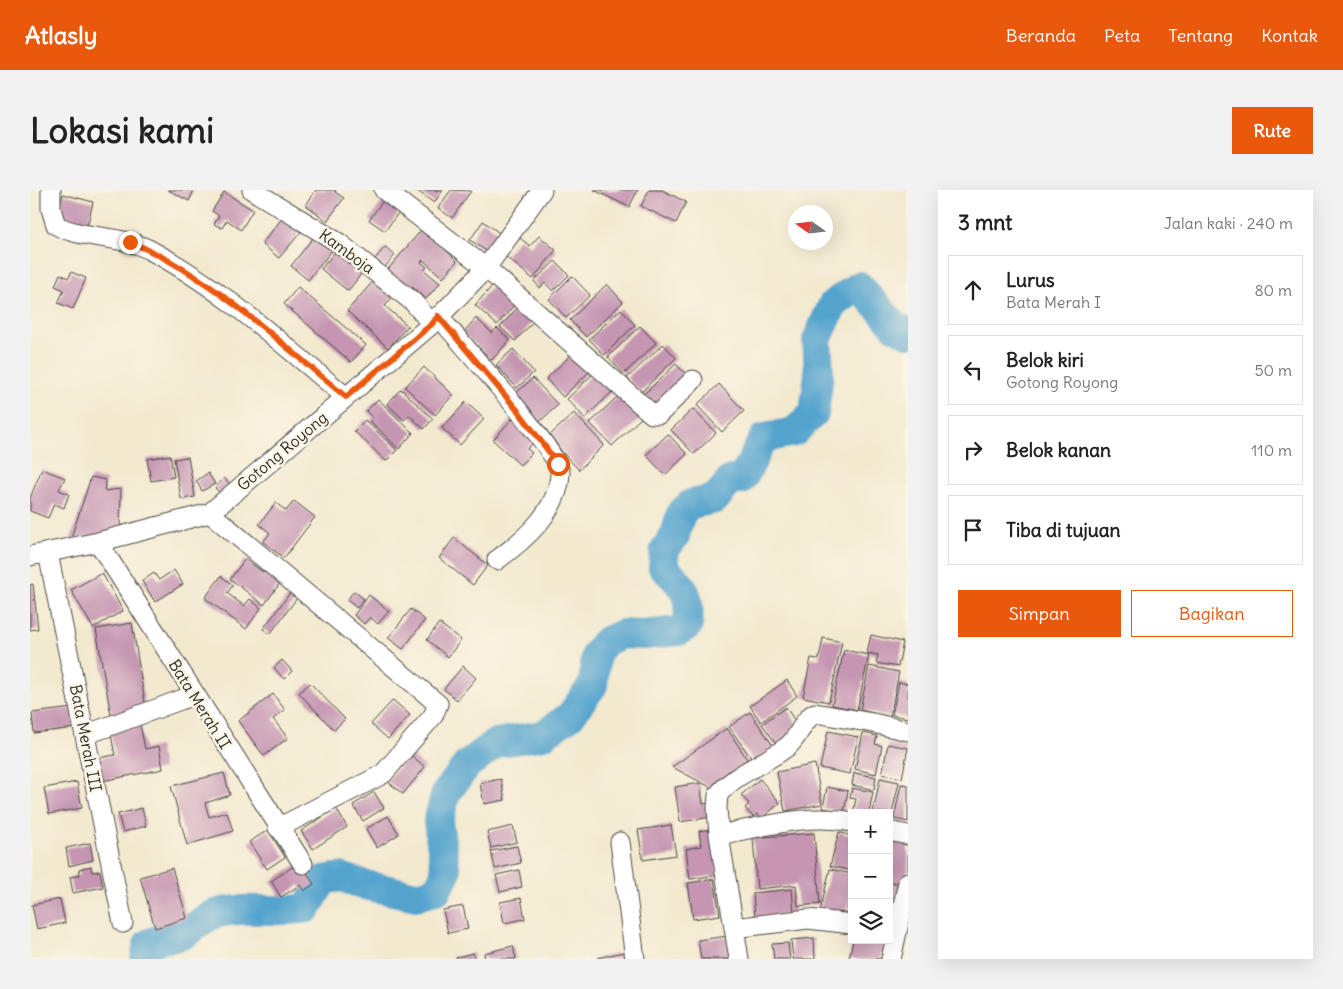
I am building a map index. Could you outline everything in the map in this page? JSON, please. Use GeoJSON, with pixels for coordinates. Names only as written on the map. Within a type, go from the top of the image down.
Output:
{"type":"FeatureCollection","features":[{"type":"Feature","properties":{"kind":"street"},"geometry":{"type":"LineString","coordinates":[[51,190],[51,209],[56,224],[70,230],[130,242],[147,249],[211,288],[346,397]]}},
{"type":"Feature","properties":{"kind":"street","name":"Kamboja"},"geometry":{"type":"LineString","coordinates":[[252,190],[339,244],[435,320],[519,412],[558,464],[560,471],[552,502],[538,523],[524,539],[497,560]]}},
{"type":"Feature","properties":{"kind":"street"},"geometry":{"type":"LineString","coordinates":[[384,190],[486,268],[652,414],[658,414],[694,380]]}},
{"type":"Feature","properties":{"kind":"street","name":"Gotong Royong"},"geometry":{"type":"LineString","coordinates":[[39,554],[98,542],[210,513],[435,320],[486,268],[539,191]]}},
{"type":"Feature","properties":{"kind":"street"},"geometry":{"type":"LineString","coordinates":[[210,513],[438,704],[433,716],[383,774],[278,828]]}},
{"type":"Feature","properties":{"kind":"street","name":"Bata Merah II"},"geometry":{"type":"LineString","coordinates":[[98,542],[278,828],[303,864]]}},
{"type":"Feature","properties":{"kind":"street","name":"Bata Merah III"},"geometry":{"type":"LineString","coordinates":[[39,554],[85,735],[123,923]]}},
{"type":"Feature","properties":{"kind":"street"},"geometry":{"type":"LineString","coordinates":[[85,735],[194,695]]}},
{"type":"Feature","properties":{"kind":"street"},"geometry":{"type":"LineString","coordinates":[[739,959],[719,836],[718,794],[788,746],[810,716],[820,713],[908,731]]}},
{"type":"Feature","properties":{"kind":"street"},"geometry":{"type":"LineString","coordinates":[[719,836],[802,819],[827,818],[848,821]]}},
{"type":"Feature","properties":{"kind":"street"},"geometry":{"type":"LineString","coordinates":[[893,832],[908,835]]}},
{"type":"Feature","properties":{"kind":"street"},"geometry":{"type":"LineString","coordinates":[[620,842],[635,959]]}},
{"type":"Feature","properties":{"kind":"street"},"geometry":{"type":"LineString","coordinates":[[893,933],[908,882]]}},
{"type":"Feature","properties":{"kind":"street"},"geometry":{"type":"LineString","coordinates":[[734,928],[808,919],[848,924]]}},
{"type":"Feature","properties":{"kind":"street"},"geometry":{"type":"LineString","coordinates":[[891,959],[892,944]]}},
{"type":"Feature","properties":{"kind":"building"},"geometry":{"type":"Polygon","coordinates":[[[168,190],[194,190],[189,201],[168,190]]]}},
{"type":"Feature","properties":{"kind":"building"},"geometry":{"type":"Polygon","coordinates":[[[316,190],[336,190],[335,192],[344,198],[327,221],[306,205],[316,190]]]}},
{"type":"Feature","properties":{"kind":"building"},"geometry":{"type":"Polygon","coordinates":[[[416,190],[443,190],[434,203],[416,190]]]}},
{"type":"Feature","properties":{"kind":"building"},"geometry":{"type":"Polygon","coordinates":[[[451,190],[471,191],[452,218],[438,208],[451,190]]]}},
{"type":"Feature","properties":{"kind":"building"},"geometry":{"type":"Polygon","coordinates":[[[594,190],[638,190],[629,207],[594,190]]]}},
{"type":"Feature","properties":{"kind":"building"},"geometry":{"type":"Polygon","coordinates":[[[649,190],[662,190],[686,202],[676,223],[641,206],[649,190]]]}},
{"type":"Feature","properties":{"kind":"building"},"geometry":{"type":"Polygon","coordinates":[[[224,192],[253,210],[241,230],[227,220],[222,228],[214,224],[219,216],[212,211],[224,192]]]}},
{"type":"Feature","properties":{"kind":"building"},"geometry":{"type":"Polygon","coordinates":[[[63,194],[93,202],[87,227],[56,219],[63,194]]]}},
{"type":"Feature","properties":{"kind":"building"},"geometry":{"type":"Polygon","coordinates":[[[385,198],[401,209],[385,231],[369,220],[385,198]]]}},
{"type":"Feature","properties":{"kind":"building"},"geometry":{"type":"Polygon","coordinates":[[[283,217],[301,232],[279,258],[262,244],[283,217]]]}},
{"type":"Feature","properties":{"kind":"building"},"geometry":{"type":"Polygon","coordinates":[[[483,221],[502,235],[489,253],[470,240],[483,221]]]}},
{"type":"Feature","properties":{"kind":"building"},"geometry":{"type":"Polygon","coordinates":[[[423,228],[457,261],[443,278],[423,260],[421,262],[427,267],[424,270],[440,283],[426,299],[411,286],[406,292],[384,274],[423,228]]]}},
{"type":"Feature","properties":{"kind":"building"},"geometry":{"type":"Polygon","coordinates":[[[316,234],[334,248],[308,280],[291,266],[316,234]]]}},
{"type":"Feature","properties":{"kind":"building"},"geometry":{"type":"Polygon","coordinates":[[[539,236],[556,250],[533,279],[505,256],[520,238],[530,246],[539,236]]]}},
{"type":"Feature","properties":{"kind":"building"},"geometry":{"type":"Polygon","coordinates":[[[339,247],[365,269],[348,291],[321,269],[339,247]]]}},
{"type":"Feature","properties":{"kind":"building"},"geometry":{"type":"Polygon","coordinates":[[[385,247],[395,255],[385,267],[375,259],[385,247]]]}},
{"type":"Feature","properties":{"kind":"building"},"geometry":{"type":"Polygon","coordinates":[[[555,261],[569,275],[553,291],[545,283],[540,288],[534,281],[555,261]]]}},
{"type":"Feature","properties":{"kind":"building"},"geometry":{"type":"Polygon","coordinates":[[[71,272],[86,278],[73,309],[58,303],[64,290],[55,286],[60,274],[69,278],[71,272]]]}},
{"type":"Feature","properties":{"kind":"building"},"geometry":{"type":"Polygon","coordinates":[[[572,276],[590,295],[566,318],[549,299],[572,276]]]}},
{"type":"Feature","properties":{"kind":"building"},"geometry":{"type":"Polygon","coordinates":[[[375,279],[394,295],[385,306],[408,326],[388,348],[347,311],[375,279]]]}},
{"type":"Feature","properties":{"kind":"building"},"geometry":{"type":"Polygon","coordinates":[[[496,282],[517,302],[497,325],[475,305],[496,282]]]}},
{"type":"Feature","properties":{"kind":"building"},"geometry":{"type":"Polygon","coordinates":[[[607,284],[623,302],[586,337],[570,320],[607,284]]]}},
{"type":"Feature","properties":{"kind":"building"},"geometry":{"type":"Polygon","coordinates":[[[298,287],[366,345],[351,362],[284,304],[298,287]]]}},
{"type":"Feature","properties":{"kind":"building"},"geometry":{"type":"Polygon","coordinates":[[[519,306],[535,320],[515,341],[500,327],[519,306]]]}},
{"type":"Feature","properties":{"kind":"building"},"geometry":{"type":"Polygon","coordinates":[[[621,309],[635,325],[604,355],[589,339],[621,309]]]}},
{"type":"Feature","properties":{"kind":"building"},"geometry":{"type":"Polygon","coordinates":[[[476,318],[492,333],[497,328],[510,340],[492,360],[463,333],[476,318]]]}},
{"type":"Feature","properties":{"kind":"building"},"geometry":{"type":"Polygon","coordinates":[[[640,326],[656,343],[624,374],[608,357],[640,326]]]}},
{"type":"Feature","properties":{"kind":"building"},"geometry":{"type":"Polygon","coordinates":[[[663,344],[676,358],[641,392],[627,378],[663,344]]]}},
{"type":"Feature","properties":{"kind":"building"},"geometry":{"type":"Polygon","coordinates":[[[513,349],[534,372],[517,388],[496,365],[513,349]]]}},
{"type":"Feature","properties":{"kind":"building"},"geometry":{"type":"Polygon","coordinates":[[[576,350],[593,368],[563,397],[546,379],[576,350]]]}},
{"type":"Feature","properties":{"kind":"building"},"geometry":{"type":"Polygon","coordinates":[[[676,364],[690,379],[658,409],[644,394],[676,364]]]}},
{"type":"Feature","properties":{"kind":"building"},"geometry":{"type":"Polygon","coordinates":[[[424,367],[453,395],[435,415],[405,387],[424,367]]]}},
{"type":"Feature","properties":{"kind":"building"},"geometry":{"type":"Polygon","coordinates":[[[597,370],[615,389],[585,418],[567,399],[597,370]]]}},
{"type":"Feature","properties":{"kind":"building"},"geometry":{"type":"Polygon","coordinates":[[[533,378],[558,405],[537,424],[515,394],[533,378]]]}},
{"type":"Feature","properties":{"kind":"building"},"geometry":{"type":"Polygon","coordinates":[[[719,384],[744,411],[722,432],[697,405],[719,384]]]}},
{"type":"Feature","properties":{"kind":"building"},"geometry":{"type":"Polygon","coordinates":[[[401,389],[433,419],[424,429],[409,415],[404,420],[387,404],[401,389]]]}},
{"type":"Feature","properties":{"kind":"building"},"geometry":{"type":"Polygon","coordinates":[[[620,394],[642,417],[612,446],[590,423],[620,394]]]}},
{"type":"Feature","properties":{"kind":"building"},"geometry":{"type":"Polygon","coordinates":[[[378,399],[413,433],[399,449],[370,421],[373,418],[366,411],[378,399]]]}},
{"type":"Feature","properties":{"kind":"building"},"geometry":{"type":"Polygon","coordinates":[[[466,402],[484,419],[460,445],[442,428],[466,402]]]}},
{"type":"Feature","properties":{"kind":"building"},"geometry":{"type":"Polygon","coordinates":[[[693,409],[716,433],[694,454],[671,430],[693,409]]]}},
{"type":"Feature","properties":{"kind":"building"},"geometry":{"type":"Polygon","coordinates":[[[574,413],[604,445],[579,470],[548,437],[574,413]]]}},
{"type":"Feature","properties":{"kind":"building"},"geometry":{"type":"Polygon","coordinates":[[[512,419],[535,441],[527,449],[532,453],[520,465],[493,440],[512,419]]]}},
{"type":"Feature","properties":{"kind":"building"},"geometry":{"type":"Polygon","coordinates":[[[365,420],[397,450],[386,461],[354,431],[365,420]]]}},
{"type":"Feature","properties":{"kind":"building"},"geometry":{"type":"Polygon","coordinates":[[[668,434],[687,454],[665,475],[646,455],[668,434]]]}},
{"type":"Feature","properties":{"kind":"building"},"geometry":{"type":"Polygon","coordinates":[[[170,455],[174,477],[151,481],[147,459],[170,455]]]}},
{"type":"Feature","properties":{"kind":"building"},"geometry":{"type":"Polygon","coordinates":[[[188,457],[195,497],[181,499],[174,459],[188,457]]]}},
{"type":"Feature","properties":{"kind":"building"},"geometry":{"type":"Polygon","coordinates":[[[42,469],[65,478],[59,490],[69,494],[64,508],[54,504],[48,518],[30,511],[30,498],[42,469]]]}},
{"type":"Feature","properties":{"kind":"building"},"geometry":{"type":"Polygon","coordinates":[[[208,473],[215,484],[202,491],[196,481],[208,473]]]}},
{"type":"Feature","properties":{"kind":"building"},"geometry":{"type":"Polygon","coordinates":[[[91,477],[106,480],[104,491],[121,489],[120,529],[70,541],[91,477]]]}},
{"type":"Feature","properties":{"kind":"building"},"geometry":{"type":"Polygon","coordinates":[[[224,478],[231,485],[221,494],[215,488],[224,478]]]}},
{"type":"Feature","properties":{"kind":"building"},"geometry":{"type":"Polygon","coordinates":[[[294,501],[315,517],[284,558],[263,542],[270,533],[259,524],[276,503],[286,511],[294,501]]]}},
{"type":"Feature","properties":{"kind":"building"},"geometry":{"type":"Polygon","coordinates":[[[454,538],[488,565],[473,585],[439,558],[454,538]]]}},
{"type":"Feature","properties":{"kind":"building"},"geometry":{"type":"Polygon","coordinates":[[[245,559],[263,572],[267,567],[283,579],[264,605],[230,579],[245,559]]]}},
{"type":"Feature","properties":{"kind":"building"},"geometry":{"type":"Polygon","coordinates":[[[174,570],[183,584],[155,602],[142,581],[154,573],[159,580],[174,570]]]}},
{"type":"Feature","properties":{"kind":"building"},"geometry":{"type":"Polygon","coordinates":[[[102,573],[123,611],[93,628],[71,590],[102,573]]]}},
{"type":"Feature","properties":{"kind":"building"},"geometry":{"type":"Polygon","coordinates":[[[221,576],[233,585],[227,593],[244,606],[250,599],[261,608],[246,629],[205,598],[221,576]]]}},
{"type":"Feature","properties":{"kind":"building"},"geometry":{"type":"Polygon","coordinates":[[[33,584],[38,629],[30,630],[30,585],[33,584]]]}},
{"type":"Feature","properties":{"kind":"building"},"geometry":{"type":"Polygon","coordinates":[[[354,591],[364,599],[357,608],[347,600],[354,591]]]}},
{"type":"Feature","properties":{"kind":"building"},"geometry":{"type":"Polygon","coordinates":[[[290,593],[297,598],[270,634],[263,629],[290,593]]]}},
{"type":"Feature","properties":{"kind":"building"},"geometry":{"type":"Polygon","coordinates":[[[369,595],[389,611],[378,624],[370,617],[364,624],[354,615],[369,595]]]}},
{"type":"Feature","properties":{"kind":"building"},"geometry":{"type":"Polygon","coordinates":[[[411,609],[425,620],[403,649],[388,638],[411,609]]]}},
{"type":"Feature","properties":{"kind":"building"},"geometry":{"type":"Polygon","coordinates":[[[132,623],[146,709],[111,716],[96,629],[132,623]]]}},
{"type":"Feature","properties":{"kind":"building"},"geometry":{"type":"Polygon","coordinates":[[[439,623],[461,640],[448,657],[427,640],[439,623]]]}},
{"type":"Feature","properties":{"kind":"building"},"geometry":{"type":"Polygon","coordinates":[[[871,635],[903,642],[898,667],[876,663],[878,655],[867,653],[871,635]]]}},
{"type":"Feature","properties":{"kind":"building"},"geometry":{"type":"Polygon","coordinates":[[[823,638],[842,642],[829,702],[803,697],[811,658],[819,659],[823,638]]]}},
{"type":"Feature","properties":{"kind":"building"},"geometry":{"type":"Polygon","coordinates":[[[844,650],[869,655],[857,710],[832,705],[844,650]]]}},
{"type":"Feature","properties":{"kind":"building"},"geometry":{"type":"Polygon","coordinates":[[[282,660],[292,671],[284,679],[274,668],[282,660]]]}},
{"type":"Feature","properties":{"kind":"building"},"geometry":{"type":"Polygon","coordinates":[[[463,666],[476,678],[457,700],[444,689],[463,666]]]}},
{"type":"Feature","properties":{"kind":"building"},"geometry":{"type":"Polygon","coordinates":[[[869,666],[899,672],[890,717],[860,710],[869,666]]]}},
{"type":"Feature","properties":{"kind":"building"},"geometry":{"type":"Polygon","coordinates":[[[787,680],[797,696],[761,722],[750,706],[787,680]]]}},
{"type":"Feature","properties":{"kind":"building"},"geometry":{"type":"Polygon","coordinates":[[[899,682],[908,684],[908,718],[892,715],[899,682]]]}},
{"type":"Feature","properties":{"kind":"building"},"geometry":{"type":"Polygon","coordinates":[[[310,683],[345,719],[334,730],[299,693],[310,683]]]}},
{"type":"Feature","properties":{"kind":"building"},"geometry":{"type":"Polygon","coordinates":[[[273,694],[285,710],[273,719],[288,738],[264,756],[238,721],[273,694]]]}},
{"type":"Feature","properties":{"kind":"building"},"geometry":{"type":"Polygon","coordinates":[[[393,700],[410,715],[388,739],[371,724],[393,700]]]}},
{"type":"Feature","properties":{"kind":"building"},"geometry":{"type":"Polygon","coordinates":[[[786,707],[800,729],[777,745],[762,724],[786,707]]]}},
{"type":"Feature","properties":{"kind":"building"},"geometry":{"type":"Polygon","coordinates":[[[73,708],[75,728],[34,733],[32,713],[73,708]]]}},
{"type":"Feature","properties":{"kind":"building"},"geometry":{"type":"Polygon","coordinates":[[[750,712],[774,747],[754,762],[729,727],[750,712]]]}},
{"type":"Feature","properties":{"kind":"building"},"geometry":{"type":"Polygon","coordinates":[[[140,724],[145,749],[159,746],[163,769],[102,781],[98,758],[115,755],[110,730],[140,724]]]}},
{"type":"Feature","properties":{"kind":"building"},"geometry":{"type":"Polygon","coordinates":[[[727,728],[750,764],[712,788],[672,767],[727,728]]]}},
{"type":"Feature","properties":{"kind":"building"},"geometry":{"type":"Polygon","coordinates":[[[828,731],[858,737],[850,774],[820,768],[828,731]]]}},
{"type":"Feature","properties":{"kind":"building"},"geometry":{"type":"Polygon","coordinates":[[[863,733],[877,736],[875,744],[882,746],[876,774],[855,769],[863,733]]]}},
{"type":"Feature","properties":{"kind":"building"},"geometry":{"type":"Polygon","coordinates":[[[888,744],[908,748],[902,778],[882,774],[888,744]]]}},
{"type":"Feature","properties":{"kind":"building"},"geometry":{"type":"Polygon","coordinates":[[[410,754],[425,767],[403,794],[387,781],[410,754]]]}},
{"type":"Feature","properties":{"kind":"building"},"geometry":{"type":"Polygon","coordinates":[[[815,764],[822,804],[785,811],[777,772],[815,764]]]}},
{"type":"Feature","properties":{"kind":"building"},"geometry":{"type":"Polygon","coordinates":[[[224,773],[230,795],[205,803],[209,817],[227,812],[233,831],[187,845],[171,786],[224,773]]]}},
{"type":"Feature","properties":{"kind":"building"},"geometry":{"type":"Polygon","coordinates":[[[854,773],[876,777],[874,790],[852,785],[854,773]]]}},
{"type":"Feature","properties":{"kind":"building"},"geometry":{"type":"Polygon","coordinates":[[[880,778],[899,782],[893,809],[874,809],[880,778]]]}},
{"type":"Feature","properties":{"kind":"building"},"geometry":{"type":"Polygon","coordinates":[[[501,779],[505,800],[484,804],[480,783],[501,779]]]}},
{"type":"Feature","properties":{"kind":"building"},"geometry":{"type":"Polygon","coordinates":[[[760,779],[780,803],[761,819],[757,814],[753,817],[745,808],[749,804],[741,795],[760,779]]]}},
{"type":"Feature","properties":{"kind":"building"},"geometry":{"type":"Polygon","coordinates":[[[77,782],[82,808],[49,814],[44,788],[77,782]]]}},
{"type":"Feature","properties":{"kind":"building"},"geometry":{"type":"Polygon","coordinates":[[[700,783],[703,804],[710,803],[712,817],[680,822],[675,787],[700,783]]]}},
{"type":"Feature","properties":{"kind":"building"},"geometry":{"type":"Polygon","coordinates":[[[901,784],[908,785],[908,822],[894,819],[901,784]]]}},
{"type":"Feature","properties":{"kind":"building"},"geometry":{"type":"Polygon","coordinates":[[[827,787],[848,791],[844,812],[823,808],[827,787]]]}},
{"type":"Feature","properties":{"kind":"building"},"geometry":{"type":"Polygon","coordinates":[[[852,788],[873,792],[870,809],[854,809],[856,799],[850,798],[852,788]]]}},
{"type":"Feature","properties":{"kind":"building"},"geometry":{"type":"Polygon","coordinates":[[[374,792],[384,808],[363,821],[353,805],[374,792]]]}},
{"type":"Feature","properties":{"kind":"building"},"geometry":{"type":"Polygon","coordinates":[[[142,808],[146,826],[123,832],[118,814],[142,808]]]}},
{"type":"Feature","properties":{"kind":"building"},"geometry":{"type":"Polygon","coordinates":[[[336,808],[347,827],[313,849],[301,831],[336,808]]]}},
{"type":"Feature","properties":{"kind":"building"},"geometry":{"type":"Polygon","coordinates":[[[388,816],[399,834],[377,848],[366,829],[388,816]]]}},
{"type":"Feature","properties":{"kind":"building"},"geometry":{"type":"Polygon","coordinates":[[[671,825],[676,855],[643,860],[638,830],[671,825]]]}},
{"type":"Feature","properties":{"kind":"building"},"geometry":{"type":"Polygon","coordinates":[[[513,826],[517,842],[491,848],[487,832],[513,826]]]}},
{"type":"Feature","properties":{"kind":"building"},"geometry":{"type":"Polygon","coordinates":[[[711,829],[718,875],[690,879],[686,849],[701,846],[699,831],[711,829]]]}},
{"type":"Feature","properties":{"kind":"building"},"geometry":{"type":"Polygon","coordinates":[[[268,830],[285,857],[267,869],[249,842],[268,830]]]}},
{"type":"Feature","properties":{"kind":"building"},"geometry":{"type":"Polygon","coordinates":[[[839,832],[848,835],[848,870],[830,866],[839,832]]]}},
{"type":"Feature","properties":{"kind":"building"},"geometry":{"type":"Polygon","coordinates":[[[814,833],[820,904],[798,906],[796,885],[757,889],[753,838],[814,833]]]}},
{"type":"Feature","properties":{"kind":"building"},"geometry":{"type":"Polygon","coordinates":[[[893,837],[908,840],[908,871],[905,885],[893,882],[893,837]]]}},
{"type":"Feature","properties":{"kind":"building"},"geometry":{"type":"Polygon","coordinates":[[[90,843],[93,860],[69,866],[66,848],[90,843]]]}},
{"type":"Feature","properties":{"kind":"building"},"geometry":{"type":"Polygon","coordinates":[[[517,846],[521,863],[495,869],[491,851],[517,846]]]}},
{"type":"Feature","properties":{"kind":"building"},"geometry":{"type":"Polygon","coordinates":[[[300,862],[314,884],[304,891],[300,885],[281,897],[271,881],[300,862]]]}},
{"type":"Feature","properties":{"kind":"building"},"geometry":{"type":"Polygon","coordinates":[[[91,866],[92,872],[100,871],[103,887],[73,893],[70,877],[80,875],[79,869],[91,866]]]}},
{"type":"Feature","properties":{"kind":"building"},"geometry":{"type":"Polygon","coordinates":[[[172,868],[187,918],[155,928],[140,877],[172,868]]]}},
{"type":"Feature","properties":{"kind":"building"},"geometry":{"type":"Polygon","coordinates":[[[830,869],[848,873],[848,906],[845,917],[820,911],[830,869]]]}},
{"type":"Feature","properties":{"kind":"building"},"geometry":{"type":"Polygon","coordinates":[[[519,870],[522,887],[500,892],[496,875],[519,870]]]}},
{"type":"Feature","properties":{"kind":"building"},"geometry":{"type":"Polygon","coordinates":[[[714,879],[720,915],[693,919],[688,883],[714,879]]]}},
{"type":"Feature","properties":{"kind":"building"},"geometry":{"type":"Polygon","coordinates":[[[893,884],[902,887],[893,916],[893,884]]]}},
{"type":"Feature","properties":{"kind":"building"},"geometry":{"type":"Polygon","coordinates":[[[792,889],[794,914],[755,917],[753,893],[792,889]]]}},
{"type":"Feature","properties":{"kind":"building"},"geometry":{"type":"Polygon","coordinates":[[[521,898],[525,919],[504,923],[500,902],[521,898]]]}},
{"type":"Feature","properties":{"kind":"building"},"geometry":{"type":"Polygon","coordinates":[[[60,899],[65,923],[37,929],[32,905],[60,899]]]}},
{"type":"Feature","properties":{"kind":"building"},"geometry":{"type":"Polygon","coordinates":[[[463,906],[468,929],[448,933],[443,910],[463,906]]]}},
{"type":"Feature","properties":{"kind":"building"},"geometry":{"type":"Polygon","coordinates":[[[728,936],[732,959],[701,959],[698,940],[728,936]]]}},
{"type":"Feature","properties":{"kind":"building"},"geometry":{"type":"Polygon","coordinates":[[[814,938],[815,959],[793,959],[791,940],[814,938]]]}},
{"type":"Feature","properties":{"kind":"building"},"geometry":{"type":"Polygon","coordinates":[[[788,943],[790,959],[774,959],[772,944],[788,943]]]}},
{"type":"Feature","properties":{"kind":"building"},"geometry":{"type":"Polygon","coordinates":[[[852,944],[884,944],[881,959],[849,959],[852,944]]]}},
{"type":"Feature","properties":{"kind":"building"},"geometry":{"type":"Polygon","coordinates":[[[513,946],[516,959],[485,959],[484,953],[513,946]]]}},
{"type":"Feature","properties":{"kind":"building"},"geometry":{"type":"Polygon","coordinates":[[[628,951],[630,959],[597,959],[597,958],[628,951]]]}},
{"type":"Feature","properties":{"kind":"building"},"geometry":{"type":"Polygon","coordinates":[[[473,953],[474,959],[456,959],[456,957],[473,953]]]}},
{"type":"Feature","properties":{"kind":"waterway"},"geometry":{"type":"LineString","coordinates":[[145,959],[148,944],[157,940],[182,935],[215,914],[237,910],[296,910],[307,908],[323,880],[341,877],[365,885],[416,896],[436,891],[446,873],[438,822],[446,793],[467,765],[496,743],[543,735],[570,716],[593,685],[596,654],[606,641],[623,634],[643,635],[679,631],[688,625],[689,614],[685,592],[677,580],[663,567],[665,549],[675,536],[681,513],[691,504],[715,499],[731,480],[741,480],[764,438],[794,432],[814,413],[819,374],[817,340],[833,304],[859,286],[896,327],[908,333]]}},
{"type":"Feature","properties":{"kind":"route"},"geometry":{"type":"LineString","coordinates":[[130,242],[147,249],[211,288],[346,397],[432,324],[438,316],[519,412],[558,464]]}}]}
